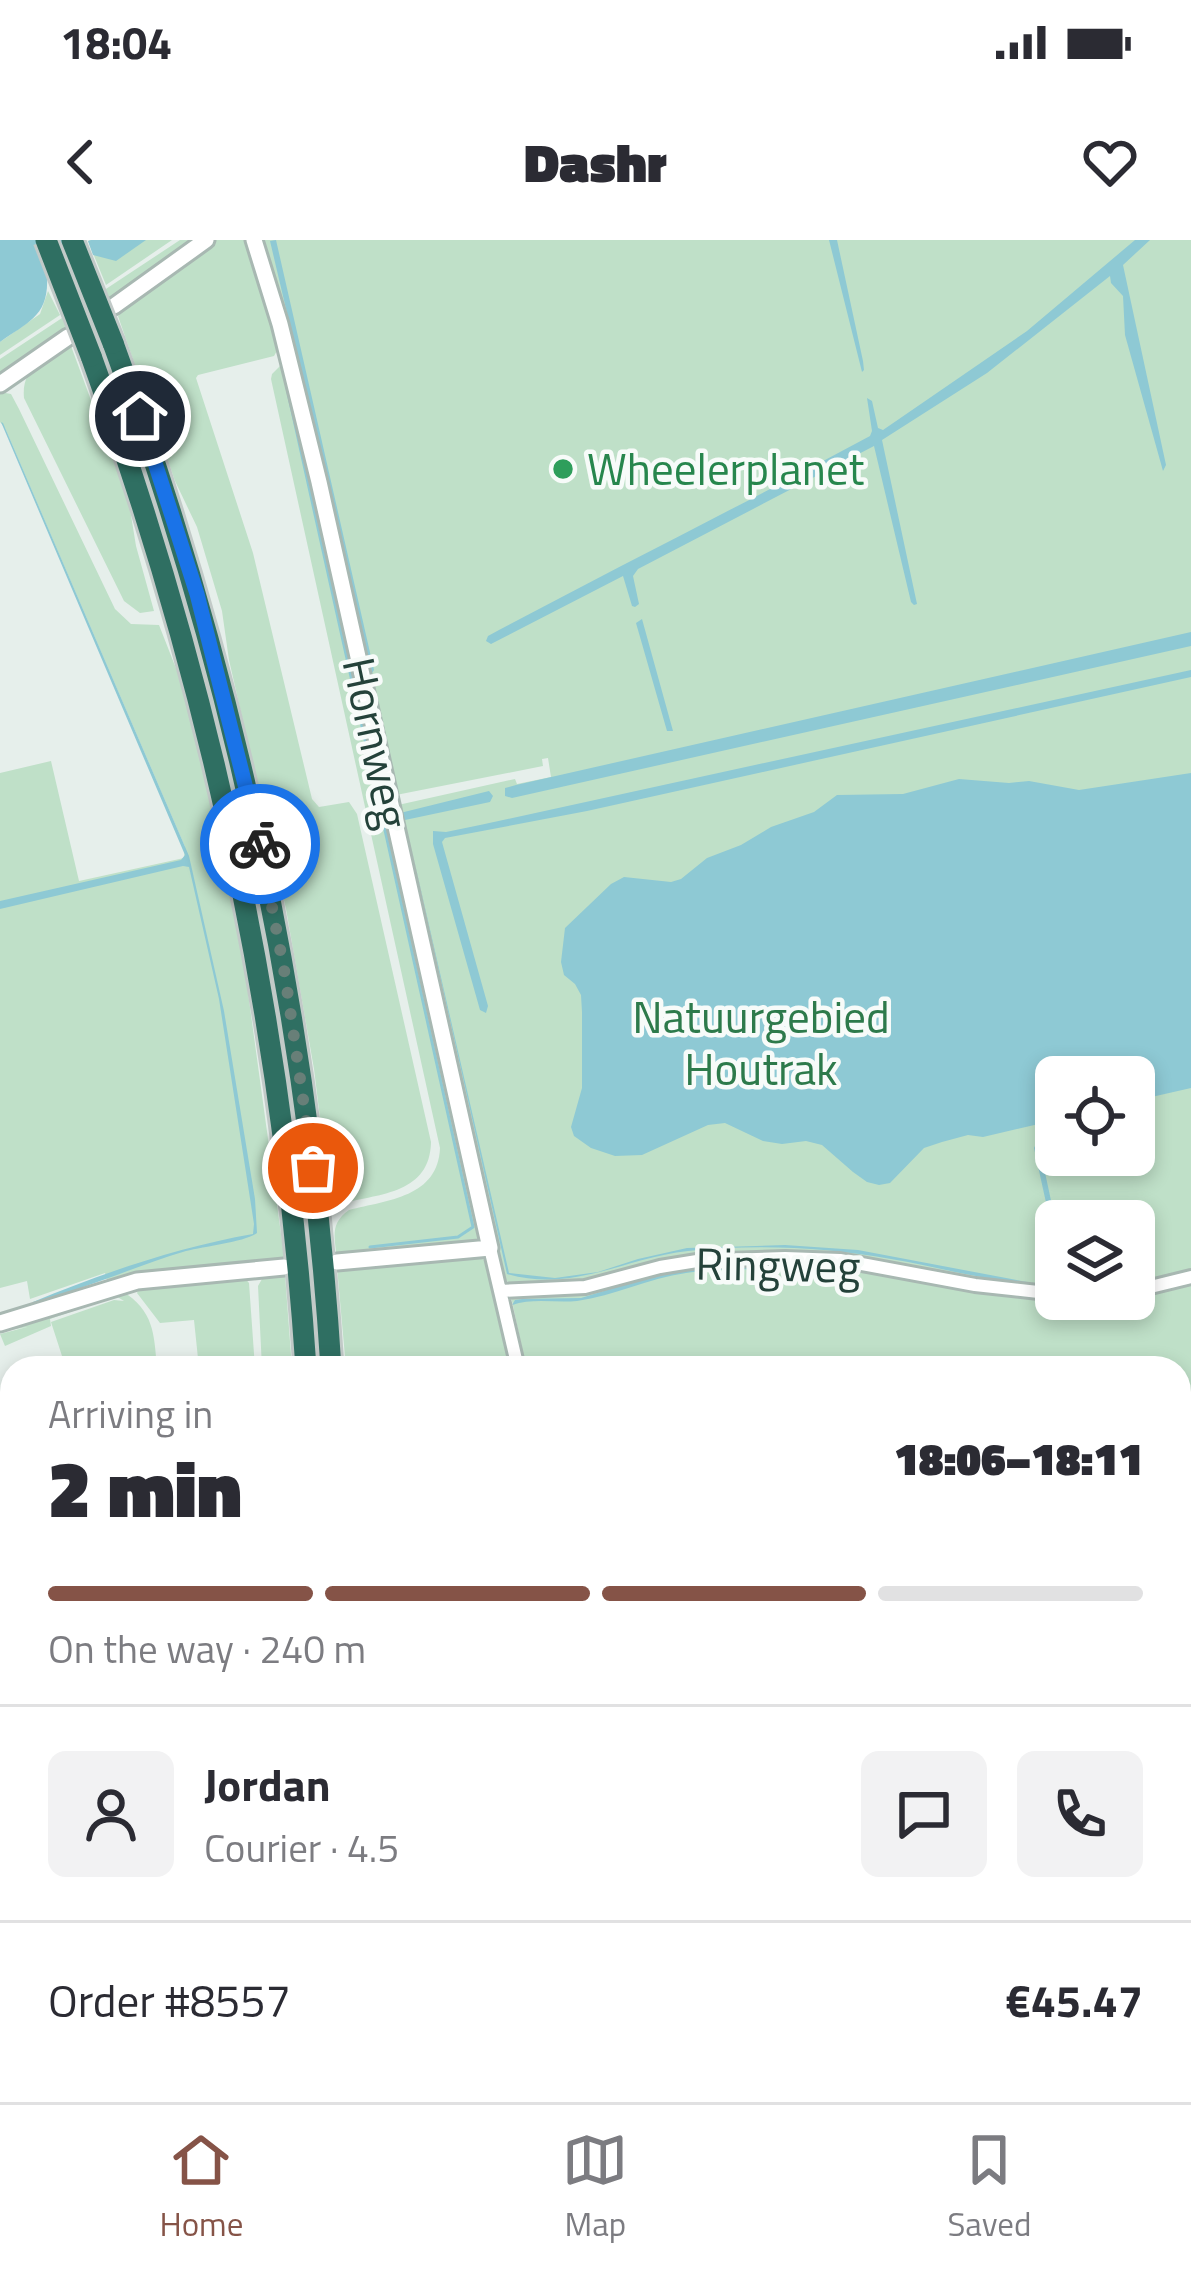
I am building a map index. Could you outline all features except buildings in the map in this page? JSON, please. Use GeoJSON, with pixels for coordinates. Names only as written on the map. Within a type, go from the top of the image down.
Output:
{"type":"FeatureCollection","features":[{"type":"Feature","properties":{"kind":"highway"},"geometry":{"type":"LineString","coordinates":[[46,240],[121,439],[201,706],[242,885],[273,1063],[294,1220],[305,1356]]}},
{"type":"Feature","properties":{"kind":"highway"},"geometry":{"type":"LineString","coordinates":[[72,240],[140,416],[197,594],[270,888],[302,1081],[331,1356]]}},
{"type":"Feature","properties":{"kind":"street"},"geometry":{"type":"LineString","coordinates":[[114,306],[206,240]]}},
{"type":"Feature","properties":{"kind":"street","name":"Hornweg"},"geometry":{"type":"LineString","coordinates":[[254,240],[319,482],[490,1248]]}},
{"type":"Feature","properties":{"kind":"street"},"geometry":{"type":"LineString","coordinates":[[0,383],[68,338]]}},
{"type":"Feature","properties":{"kind":"street"},"geometry":{"type":"LineString","coordinates":[[337,1262],[490,1248],[515,1356]]}},
{"type":"Feature","properties":{"kind":"street","name":"Ringweg"},"geometry":{"type":"LineString","coordinates":[[500,1291],[584,1287],[698,1261],[785,1258],[840,1260],[975,1286],[1035,1292]]}},
{"type":"Feature","properties":{"kind":"street"},"geometry":{"type":"LineString","coordinates":[[0,1323],[137,1281],[284,1267]]}},
{"type":"Feature","properties":{"kind":"street"},"geometry":{"type":"LineString","coordinates":[[1155,1286],[1191,1277]]}},
{"type":"Feature","properties":{"kind":"green space"},"geometry":{"type":"Polygon","coordinates":[[[91,240],[172,240],[106,285],[91,240]]]}},
{"type":"Feature","properties":{"kind":"green space"},"geometry":{"type":"Polygon","coordinates":[[[180,240],[196,240],[0,376],[0,359],[180,240]]]}},
{"type":"Feature","properties":{"kind":"green space"},"geometry":{"type":"Polygon","coordinates":[[[216,240],[249,240],[278,349],[274,356],[196,378],[253,553],[312,799],[319,807],[349,802],[357,814],[431,1142],[422,1172],[413,1181],[387,1193],[342,1203],[329,1191],[286,909],[222,611],[197,527],[175,481],[118,316],[124,306],[216,240]]]}},
{"type":"Feature","properties":{"kind":"green space","name":"Natuurgebied Houtrak"},"geometry":{"type":"Polygon","coordinates":[[[258,240],[1191,240],[1191,1356],[523,1356],[398,805],[515,779],[517,784],[551,777],[548,758],[542,759],[543,766],[396,795],[258,240]]]}},
{"type":"Feature","properties":{"kind":"green space"},"geometry":{"type":"Polygon","coordinates":[[[48,291],[60,315],[0,355],[0,342],[40,314],[48,291]]]}},
{"type":"Feature","properties":{"kind":"green space"},"geometry":{"type":"Polygon","coordinates":[[[71,346],[129,503],[154,611],[140,613],[124,601],[24,398],[31,371],[71,346]]]}},
{"type":"Feature","properties":{"kind":"green space"},"geometry":{"type":"Polygon","coordinates":[[[282,364],[309,464],[482,1239],[477,1243],[337,1260],[335,1232],[343,1215],[421,1187],[437,1164],[440,1148],[271,379],[282,364]]]}},
{"type":"Feature","properties":{"kind":"green space"},"geometry":{"type":"Polygon","coordinates":[[[0,392],[11,394],[19,409],[115,609],[131,624],[159,625],[179,676],[242,949],[285,1263],[108,1284],[105,1273],[30,1299],[27,1281],[0,1288],[0,773],[51,761],[79,881],[184,858],[185,847],[0,422],[0,392]]]}},
{"type":"Feature","properties":{"kind":"green space"},"geometry":{"type":"Polygon","coordinates":[[[475,1255],[490,1268],[511,1356],[345,1356],[337,1267],[475,1255]]]}},
{"type":"Feature","properties":{"kind":"green space"},"geometry":{"type":"Polygon","coordinates":[[[285,1275],[291,1356],[261,1356],[258,1286],[262,1279],[285,1275]]]}},
{"type":"Feature","properties":{"kind":"green space"},"geometry":{"type":"Polygon","coordinates":[[[244,1277],[249,1283],[254,1356],[198,1356],[194,1320],[160,1323],[137,1293],[141,1285],[244,1277]]]}},
{"type":"Feature","properties":{"kind":"green space"},"geometry":{"type":"Polygon","coordinates":[[[122,1291],[146,1315],[156,1356],[62,1356],[51,1322],[114,1300],[124,1301],[116,1296],[50,1319],[51,1326],[5,1346],[0,1334],[27,1327],[0,1332],[0,1328],[122,1291]]]}},
{"type":"Feature","properties":{"kind":"water"},"geometry":{"type":"Polygon","coordinates":[[[0,240],[84,240],[91,257],[47,277],[40,309],[0,342],[0,240]]]}},
{"type":"Feature","properties":{"kind":"water"},"geometry":{"type":"Polygon","coordinates":[[[91,240],[146,240],[116,261],[93,255],[91,240]]]}},
{"type":"Feature","properties":{"kind":"water"},"geometry":{"type":"Polygon","coordinates":[[[276,240],[374,670],[372,673],[270,241],[276,240]]]}},
{"type":"Feature","properties":{"kind":"water"},"geometry":{"type":"Polygon","coordinates":[[[829,240],[837,240],[862,372],[829,240]]]}},
{"type":"Feature","properties":{"kind":"water"},"geometry":{"type":"Polygon","coordinates":[[[1135,240],[1150,240],[1123,265],[1166,465],[1163,471],[1125,335],[1123,296],[1110,276],[987,373],[882,440],[917,604],[911,602],[874,446],[638,569],[633,576],[639,604],[635,607],[623,576],[491,644],[486,641],[870,436],[867,398],[883,430],[1027,331],[1135,240]]]}},
{"type":"Feature","properties":{"kind":"water"},"geometry":{"type":"Polygon","coordinates":[[[1,422],[189,856],[224,1011],[257,1233],[186,1251],[35,1302],[141,1262],[253,1234],[254,1224],[219,999],[189,867],[0,909],[0,901],[181,860],[185,855],[1,422]]]}},
{"type":"Feature","properties":{"kind":"water"},"geometry":{"type":"Polygon","coordinates":[[[642,619],[673,731],[667,731],[636,623],[642,619]]]}},
{"type":"Feature","properties":{"kind":"water"},"geometry":{"type":"Polygon","coordinates":[[[1191,632],[1191,646],[505,796],[505,788],[516,785],[1191,632]]]}},
{"type":"Feature","properties":{"kind":"water"},"geometry":{"type":"Polygon","coordinates":[[[1191,670],[1191,677],[445,838],[442,842],[488,1006],[486,1013],[480,1010],[433,831],[480,825],[1191,670]]]}},
{"type":"Feature","properties":{"kind":"water"},"geometry":{"type":"Polygon","coordinates":[[[1191,773],[1191,1088],[1155,1096],[1155,1056],[1035,1056],[1035,1125],[983,1137],[968,1135],[924,1148],[890,1183],[879,1185],[867,1182],[822,1145],[763,1141],[725,1123],[708,1125],[642,1155],[615,1156],[574,1136],[571,1127],[582,1088],[582,1012],[581,995],[564,975],[561,962],[565,928],[611,884],[624,877],[681,879],[707,858],[814,812],[837,795],[903,794],[959,779],[1029,781],[1079,790],[1191,773]]]}},
{"type":"Feature","properties":{"kind":"water"},"geometry":{"type":"Polygon","coordinates":[[[489,791],[490,802],[405,820],[400,813],[489,791]]]}},
{"type":"Feature","properties":{"kind":"water"},"geometry":{"type":"Polygon","coordinates":[[[409,838],[509,1273],[555,1278],[598,1272],[576,1277],[554,1279],[507,1274],[409,838]]]}},
{"type":"Feature","properties":{"kind":"water"},"geometry":{"type":"Polygon","coordinates":[[[1040,1176],[1046,1176],[1051,1200],[1045,1200],[1040,1176]]]}},
{"type":"Feature","properties":{"kind":"water"},"geometry":{"type":"Polygon","coordinates":[[[785,1245],[858,1250],[1027,1282],[815,1249],[688,1251],[598,1272],[687,1248],[785,1245]]]}},
{"type":"Feature","properties":{"kind":"water"},"geometry":{"type":"Polygon","coordinates":[[[775,1265],[836,1270],[705,1271],[672,1275],[591,1299],[512,1305],[522,1299],[581,1298],[693,1269],[775,1265]]]}},
{"type":"Feature","properties":{"kind":"waterway"},"geometry":{"type":"LineString","coordinates":[[287,388],[473,1227],[458,1237],[370,1247]]}},
{"type":"Feature","properties":{"kind":"way so far"},"geometry":{"type":"LineString","coordinates":[[260,844],[313,1168]]}},
{"type":"Feature","properties":{"kind":"place","name":"Wheelerplanet"},"geometry":{"type":"Point","coordinates":[563,469]}},
{"type":"Feature","properties":{"kind":"route"},"geometry":{"type":"LineString","coordinates":[[140,416],[197,594],[260,844]]}}]}
